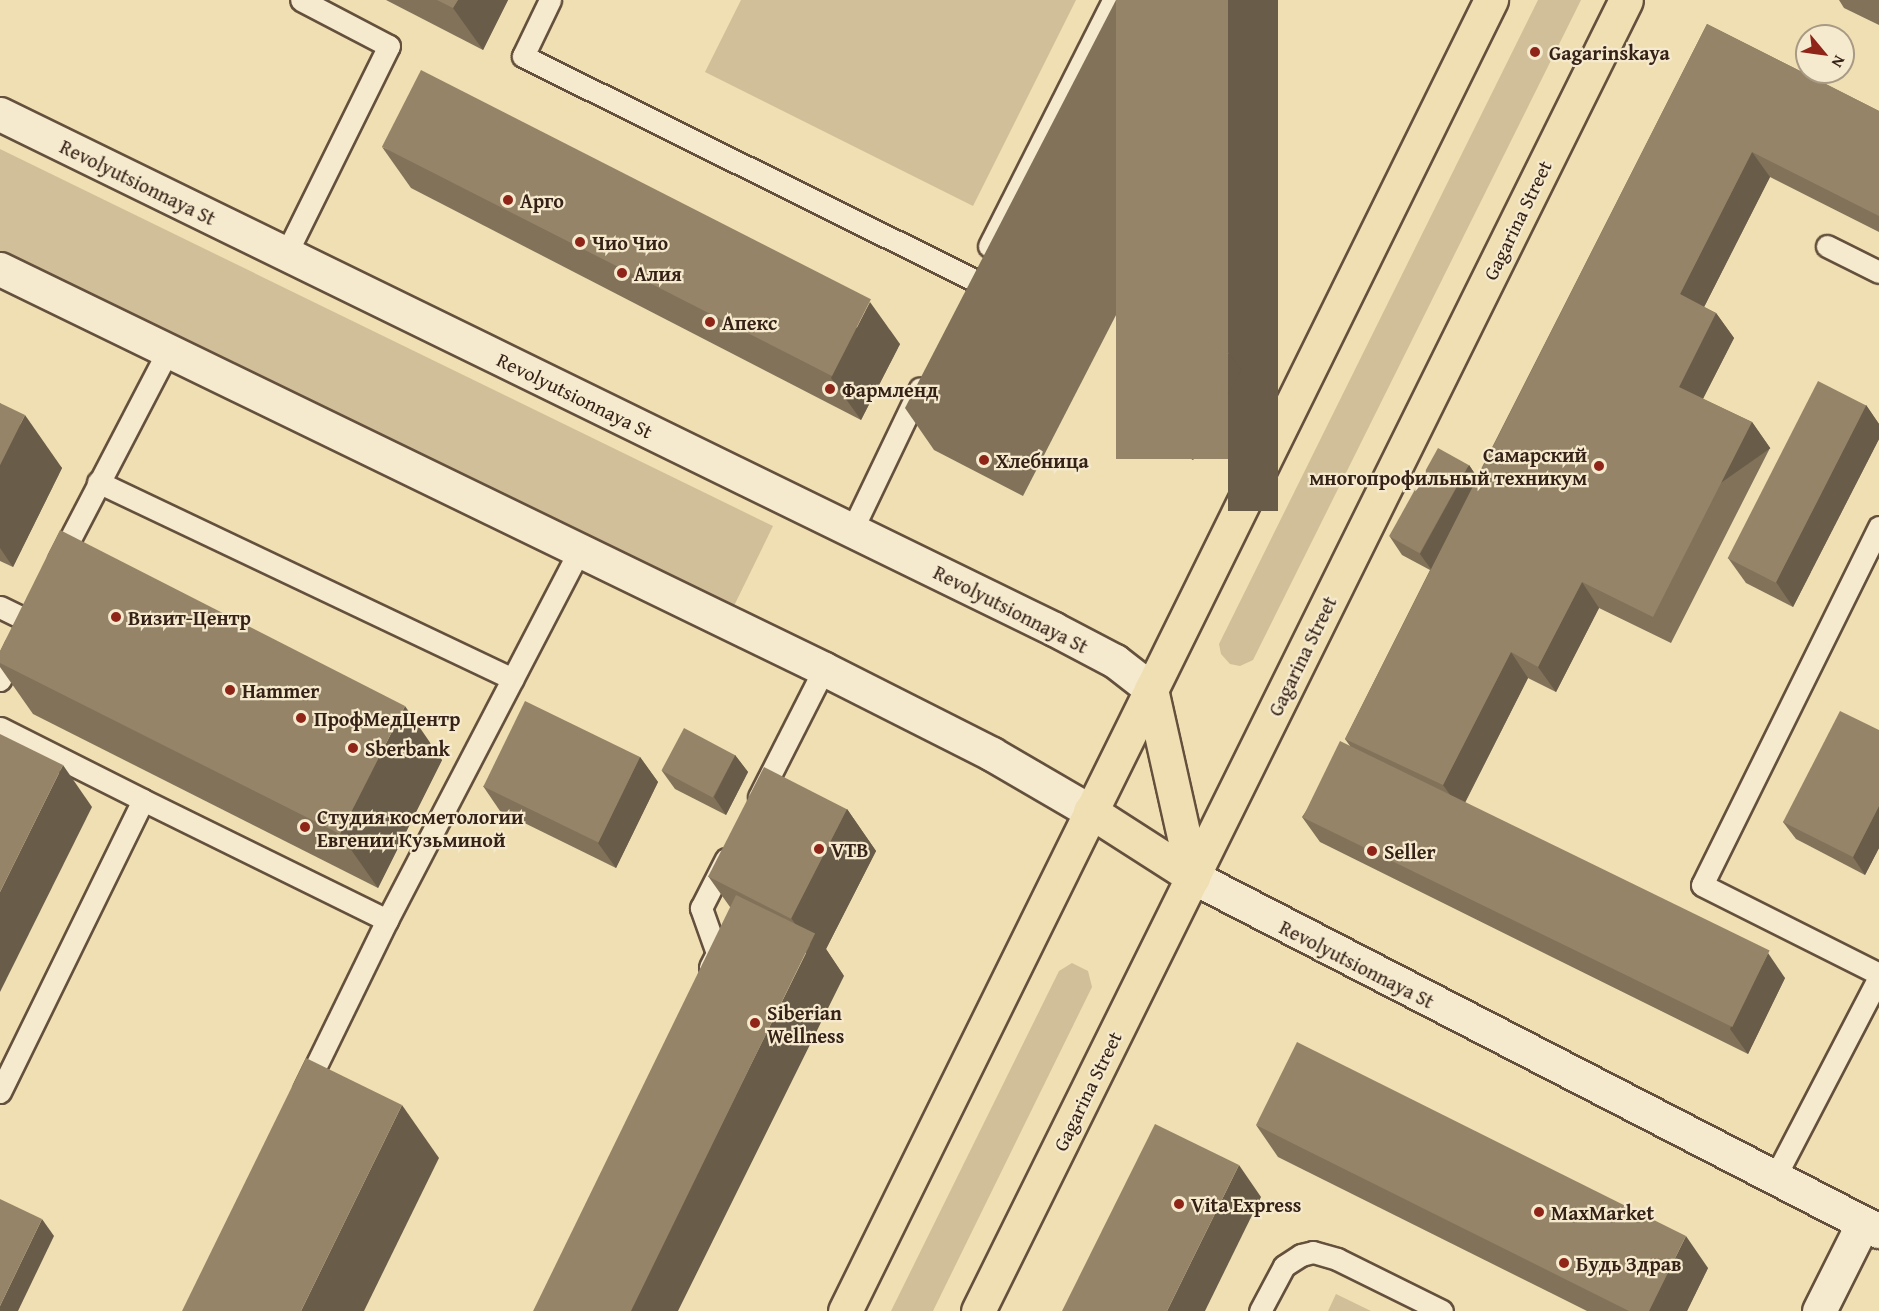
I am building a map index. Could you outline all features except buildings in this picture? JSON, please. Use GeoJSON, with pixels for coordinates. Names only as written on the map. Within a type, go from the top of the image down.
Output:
{"type":"FeatureCollection","features":[{"type":"Feature","properties":{"kind":"main road"},"geometry":{"type":"LineString","coordinates":[[845,1311],[1491,0]]}},
{"type":"Feature","properties":{"kind":"main road","name":"Gagarina Street"},"geometry":{"type":"LineString","coordinates":[[978,1311],[1626,0]]}},
{"type":"Feature","properties":{"kind":"main road","name":"Revolyutsionnaya St"},"geometry":{"type":"LineString","coordinates":[[0,114],[852,530],[1115,662],[1151,689]]}},
{"type":"Feature","properties":{"kind":"main road"},"geometry":{"type":"LineString","coordinates":[[0,269],[824,669],[992,754],[1090,811],[1193,877]]}},
{"type":"Feature","properties":{"kind":"main road"},"geometry":{"type":"LineString","coordinates":[[1151,689],[1193,877]]}},
{"type":"Feature","properties":{"kind":"main road","name":"Revolyutsionnaya St"},"geometry":{"type":"LineString","coordinates":[[1193,877],[1871,1227]]}},
{"type":"Feature","properties":{"kind":"main road"},"geometry":{"type":"LineString","coordinates":[[1819,1311],[1871,1227]]}},
{"type":"Feature","properties":{"kind":"lane"},"geometry":{"type":"LineString","coordinates":[[286,254],[389,46],[301,0]]}},
{"type":"Feature","properties":{"kind":"lane"},"geometry":{"type":"LineString","coordinates":[[550,0],[523,56],[972,279]]}},
{"type":"Feature","properties":{"kind":"lane"},"geometry":{"type":"LineString","coordinates":[[962,300],[1113,0]]}},
{"type":"Feature","properties":{"kind":"lane"},"geometry":{"type":"LineString","coordinates":[[1827,246],[1879,272]]}},
{"type":"Feature","properties":{"kind":"lane"},"geometry":{"type":"LineString","coordinates":[[50,578],[168,351]]}},
{"type":"Feature","properties":{"kind":"lane"},"geometry":{"type":"LineString","coordinates":[[852,530],[932,364]]}},
{"type":"Feature","properties":{"kind":"lane"},"geometry":{"type":"LineString","coordinates":[[98,482],[513,679]]}},
{"type":"Feature","properties":{"kind":"lane"},"geometry":{"type":"LineString","coordinates":[[1775,1178],[1879,976],[1702,885],[1879,527]]}},
{"type":"Feature","properties":{"kind":"lane"},"geometry":{"type":"LineString","coordinates":[[295,1109],[387,920],[579,551]]}},
{"type":"Feature","properties":{"kind":"lane"},"geometry":{"type":"LineString","coordinates":[[0,680],[40,599]]}},
{"type":"Feature","properties":{"kind":"lane"},"geometry":{"type":"LineString","coordinates":[[0,607],[29,621]]}},
{"type":"Feature","properties":{"kind":"lane"},"geometry":{"type":"LineString","coordinates":[[750,815],[824,669]]}},
{"type":"Feature","properties":{"kind":"lane"},"geometry":{"type":"LineString","coordinates":[[0,728],[387,920]]}},
{"type":"Feature","properties":{"kind":"lane"},"geometry":{"type":"LineString","coordinates":[[0,1092],[143,800]]}},
{"type":"Feature","properties":{"kind":"lane"},"geometry":{"type":"LineString","coordinates":[[701,985],[717,953],[700,908],[739,836]]}},
{"type":"Feature","properties":{"kind":"lane"},"geometry":{"type":"LineString","coordinates":[[1260,1311],[1284,1266],[1300,1255],[1313,1252],[1337,1259],[1442,1311]]}},
{"type":"Feature","properties":{"kind":"shaded area"},"geometry":{"type":"Polygon","coordinates":[[[741,0],[1076,0],[973,206],[705,72],[741,0]]]}},
{"type":"Feature","properties":{"kind":"shaded area"},"geometry":{"type":"Polygon","coordinates":[[[1538,0],[1581,0],[1253,660],[1240,666],[1230,664],[1221,654],[1219,644],[1538,0]]]}},
{"type":"Feature","properties":{"kind":"shaded area"},"geometry":{"type":"Polygon","coordinates":[[[0,149],[773,526],[728,619],[0,264],[0,149]]]}},
{"type":"Feature","properties":{"kind":"shaded area"},"geometry":{"type":"Polygon","coordinates":[[[1072,963],[1088,971],[1092,987],[933,1311],[891,1311],[1059,971],[1072,963]]]}},
{"type":"Feature","properties":{"kind":"shaded area"},"geometry":{"type":"Polygon","coordinates":[[[1336,1294],[1371,1311],[1328,1311],[1336,1294]]]}},
{"type":"Feature","properties":{"kind":"place","name":"Gagarinskaya"},"geometry":{"type":"Point","coordinates":[1535,52]}},
{"type":"Feature","properties":{"kind":"place","name":"Арго"},"geometry":{"type":"Point","coordinates":[508,200]}},
{"type":"Feature","properties":{"kind":"place","name":"Чио Чио"},"geometry":{"type":"Point","coordinates":[580,242]}},
{"type":"Feature","properties":{"kind":"place","name":"Алия"},"geometry":{"type":"Point","coordinates":[622,273]}},
{"type":"Feature","properties":{"kind":"place","name":"Апекс"},"geometry":{"type":"Point","coordinates":[710,322]}},
{"type":"Feature","properties":{"kind":"place","name":"Фармленд"},"geometry":{"type":"Point","coordinates":[830,389]}},
{"type":"Feature","properties":{"kind":"place","name":"Хлебница"},"geometry":{"type":"Point","coordinates":[984,460]}},
{"type":"Feature","properties":{"kind":"place","name":"Самарский многопрофильный техникум"},"geometry":{"type":"Point","coordinates":[1599,466]}},
{"type":"Feature","properties":{"kind":"place","name":"Визит-Центр"},"geometry":{"type":"Point","coordinates":[116,617]}},
{"type":"Feature","properties":{"kind":"place","name":"Hammer"},"geometry":{"type":"Point","coordinates":[230,690]}},
{"type":"Feature","properties":{"kind":"place","name":"ПрофМедЦентр"},"geometry":{"type":"Point","coordinates":[301,718]}},
{"type":"Feature","properties":{"kind":"place","name":"Sberbank"},"geometry":{"type":"Point","coordinates":[353,748]}},
{"type":"Feature","properties":{"kind":"place","name":"Студия косметологии Евгении Кузьминой"},"geometry":{"type":"Point","coordinates":[305,827]}},
{"type":"Feature","properties":{"kind":"place","name":"VTB"},"geometry":{"type":"Point","coordinates":[819,849]}},
{"type":"Feature","properties":{"kind":"place","name":"Seller"},"geometry":{"type":"Point","coordinates":[1372,851]}},
{"type":"Feature","properties":{"kind":"place","name":"Siberian Wellness"},"geometry":{"type":"Point","coordinates":[755,1023]}},
{"type":"Feature","properties":{"kind":"place","name":"Vita Express"},"geometry":{"type":"Point","coordinates":[1179,1204]}},
{"type":"Feature","properties":{"kind":"place","name":"MaxMarket"},"geometry":{"type":"Point","coordinates":[1539,1212]}},
{"type":"Feature","properties":{"kind":"place","name":"Будь Здрав"},"geometry":{"type":"Point","coordinates":[1564,1263]}}]}
